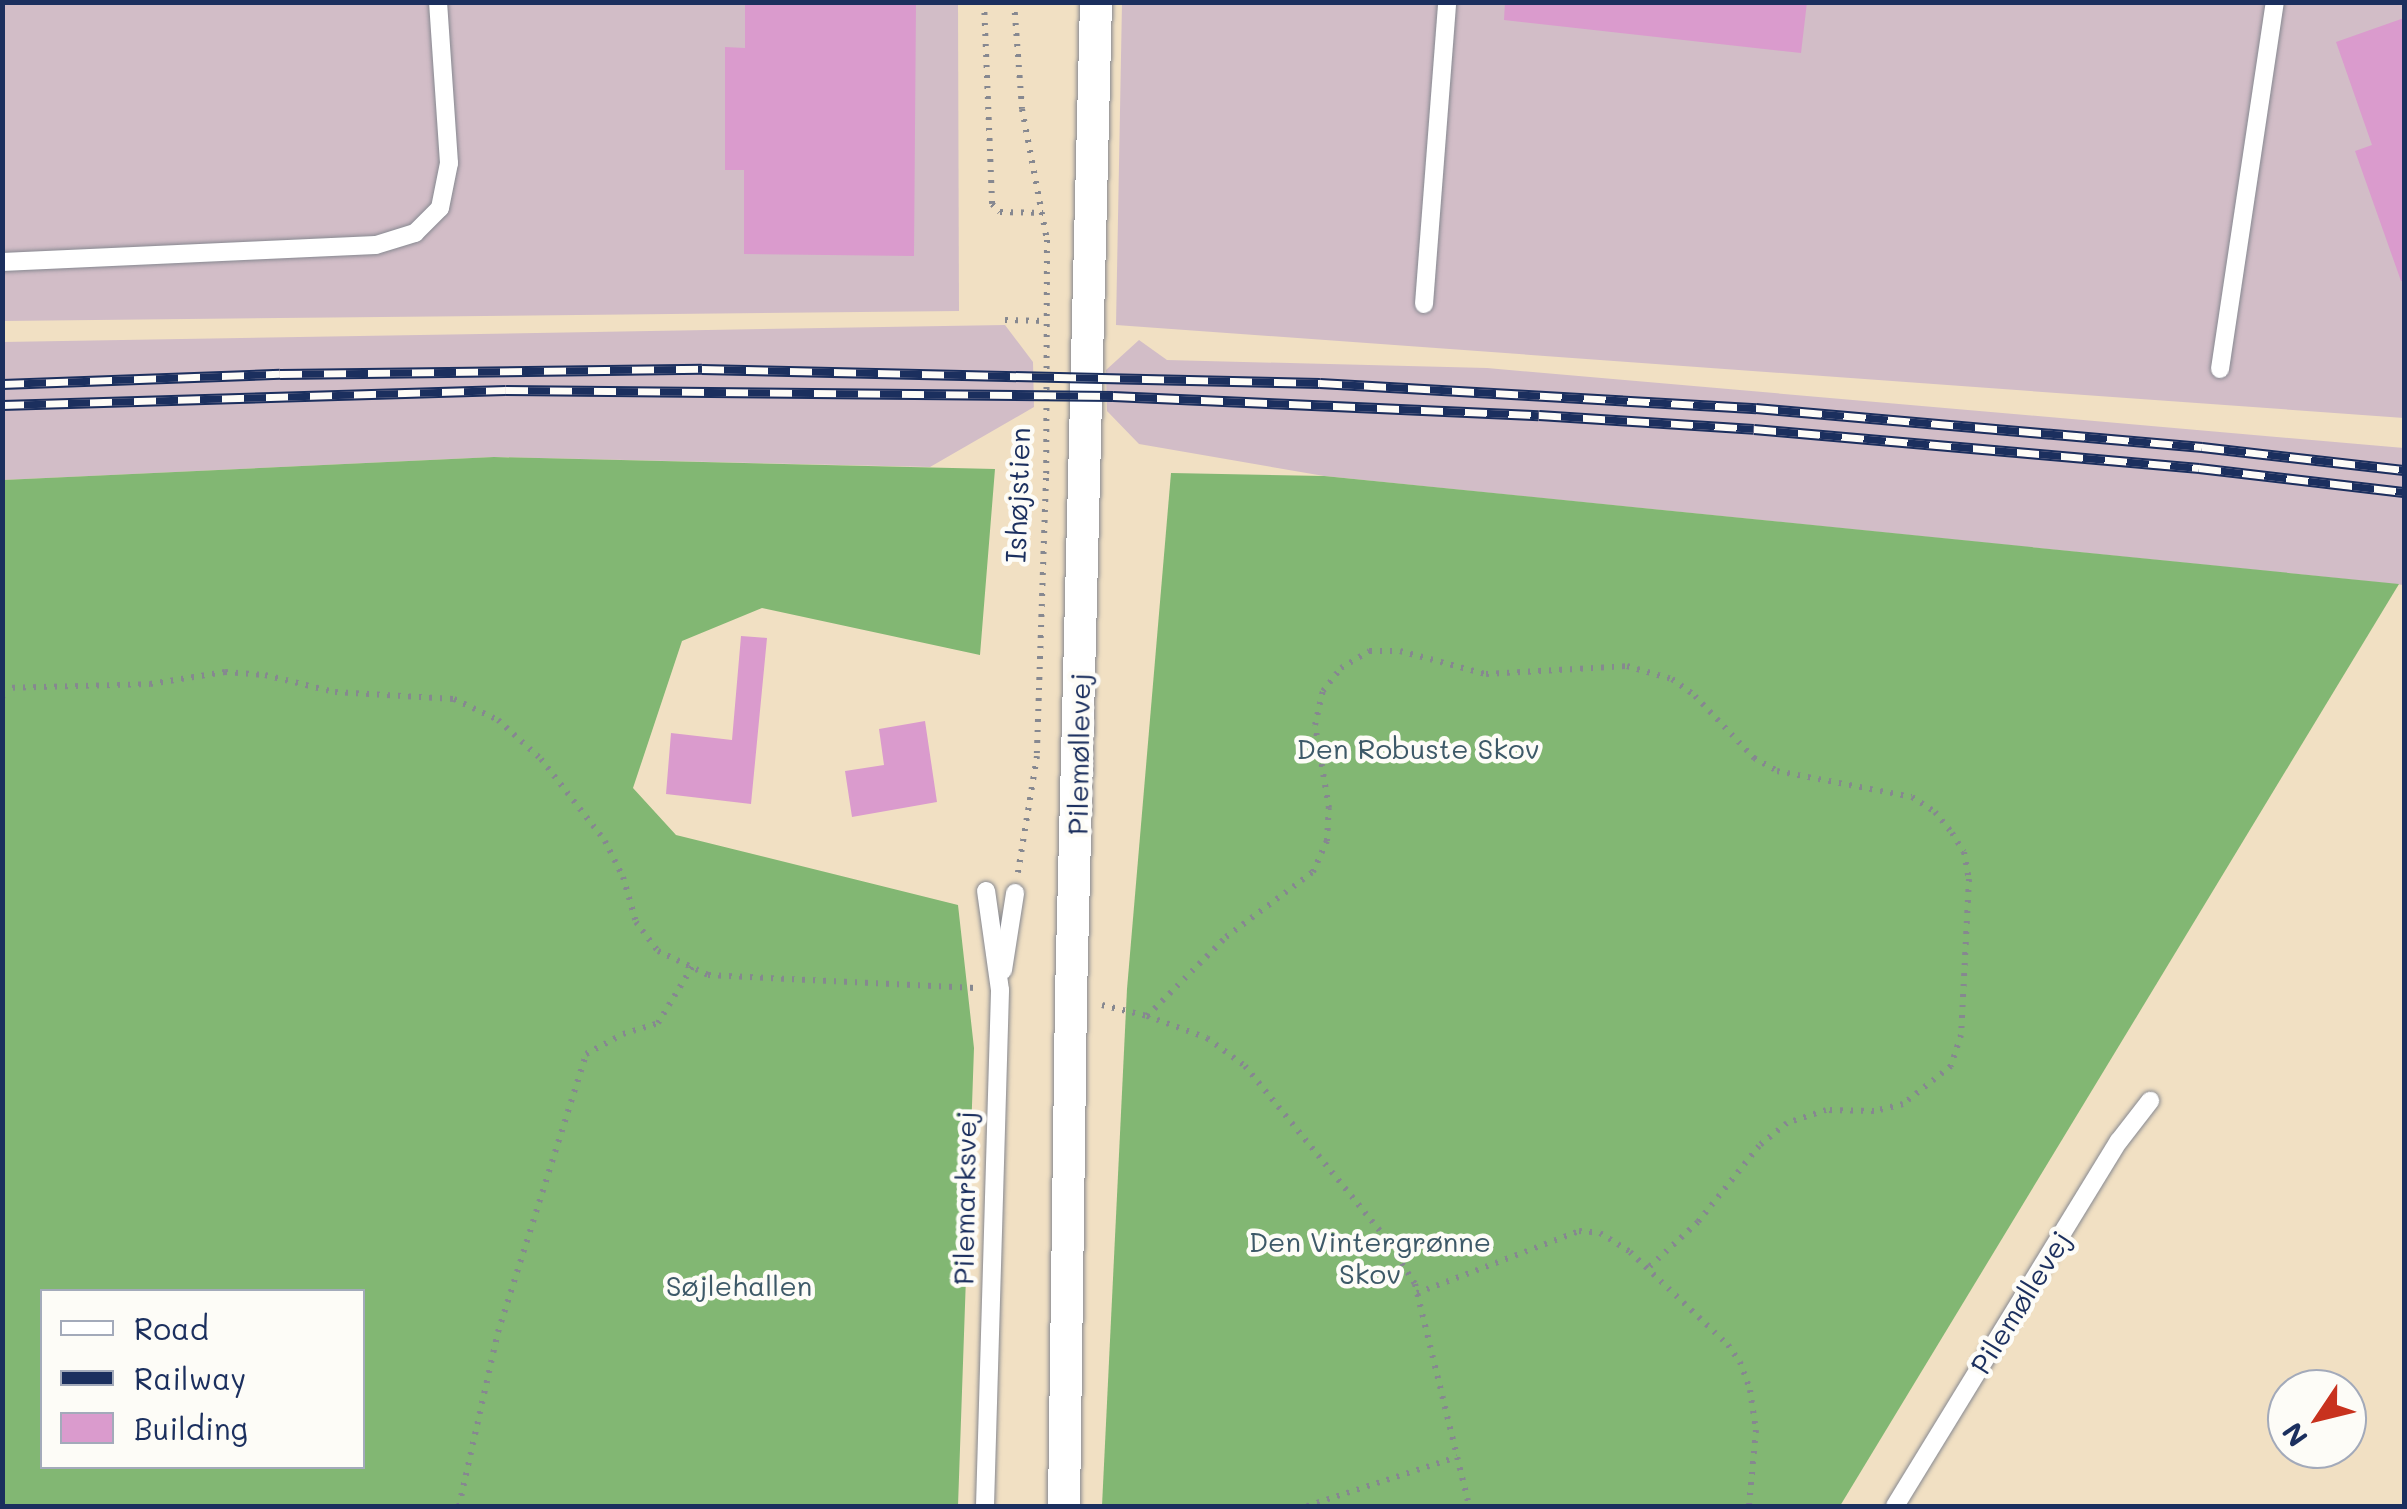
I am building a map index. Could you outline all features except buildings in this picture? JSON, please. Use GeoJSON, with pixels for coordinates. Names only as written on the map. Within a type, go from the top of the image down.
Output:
{"type":"FeatureCollection","features":[{"type":"Feature","properties":{"kind":"street","name":"Pilemøllevej"},"geometry":{"type":"LineString","coordinates":[[1064,1506],[1071,996],[1096,2]]}},
{"type":"Feature","properties":{"kind":"lane"},"geometry":{"type":"LineString","coordinates":[[2,262],[376,245],[415,233],[440,208],[449,163],[438,2]]}},
{"type":"Feature","properties":{"kind":"lane"},"geometry":{"type":"LineString","coordinates":[[1424,304],[1447,2]]}},
{"type":"Feature","properties":{"kind":"lane"},"geometry":{"type":"LineString","coordinates":[[2220,369],[2276,2]]}},
{"type":"Feature","properties":{"kind":"lane","name":"Pilemarksvej"},"geometry":{"type":"LineString","coordinates":[[985,1506],[1000,990],[986,891]]}},
{"type":"Feature","properties":{"kind":"lane"},"geometry":{"type":"LineString","coordinates":[[1000,990],[1015,893]]}},
{"type":"Feature","properties":{"kind":"lane","name":"Pilemøllevej"},"geometry":{"type":"LineString","coordinates":[[1895,1506],[2118,1142],[2150,1102]]}},
{"type":"Feature","properties":{"kind":"path"},"geometry":{"type":"LineString","coordinates":[[984,2],[992,204],[1000,212],[1043,213]]}},
{"type":"Feature","properties":{"kind":"path","name":"Ishøjstien"},"geometry":{"type":"LineString","coordinates":[[1014,2],[1022,109],[1043,213],[1047,320],[1037,756],[1015,893]]}},
{"type":"Feature","properties":{"kind":"path"},"geometry":{"type":"LineString","coordinates":[[1006,320],[1047,320]]}},
{"type":"Feature","properties":{"kind":"path"},"geometry":{"type":"LineString","coordinates":[[1147,1016],[1226,937],[1313,872],[1326,841],[1329,808],[1315,725],[1323,691],[1340,668],[1369,652],[1400,651],[1486,674],[1627,666],[1672,679],[1695,696],[1754,758],[1777,771],[1912,798],[1936,812],[1964,852],[1968,879],[1961,1035],[1951,1066],[1903,1104],[1874,1111],[1826,1110],[1788,1123],[1759,1146],[1698,1222],[1648,1268]]}},
{"type":"Feature","properties":{"kind":"path"},"geometry":{"type":"LineString","coordinates":[[2,698],[4,688],[150,684],[225,672],[265,675],[335,692],[454,699],[498,720],[540,759],[605,841],[623,876],[636,922],[658,951],[708,974],[1000,990]]}},
{"type":"Feature","properties":{"kind":"path"},"geometry":{"type":"LineString","coordinates":[[459,1506],[498,1332],[586,1054],[623,1034],[658,1023],[692,967]]}},
{"type":"Feature","properties":{"kind":"path"},"geometry":{"type":"LineString","coordinates":[[1071,996],[1147,1016],[1206,1038],[1244,1066],[1385,1237],[1417,1293],[1469,1506]]}},
{"type":"Feature","properties":{"kind":"path"},"geometry":{"type":"LineString","coordinates":[[1417,1293],[1579,1231],[1600,1233],[1648,1268],[1728,1345],[1740,1362],[1750,1390],[1756,1430],[1749,1506]]}},
{"type":"Feature","properties":{"kind":"path"},"geometry":{"type":"LineString","coordinates":[[1307,1506],[1458,1457]]}},
{"type":"Feature","properties":{"kind":"shaded area"},"geometry":{"type":"Polygon","coordinates":[[[2,3],[958,3],[959,311],[3,321],[2,3]]]}},
{"type":"Feature","properties":{"kind":"shaded area"},"geometry":{"type":"Polygon","coordinates":[[[1122,3],[2404,3],[2404,418],[1116,325],[1122,3]]]}},
{"type":"Feature","properties":{"kind":"shaded area"},"geometry":{"type":"Polygon","coordinates":[[[1005,325],[1033,362],[1034,407],[930,467],[494,457],[3,480],[3,342],[1005,325]]]}},
{"type":"Feature","properties":{"kind":"shaded area"},"geometry":{"type":"Polygon","coordinates":[[[1139,340],[1167,360],[1487,368],[2404,448],[2404,585],[1324,476],[1139,444],[1107,411],[1106,370],[1139,340]]]}},
{"type":"Feature","properties":{"kind":"green space","name":"Søjlehallen"},"geometry":{"type":"Polygon","coordinates":[[[494,457],[995,469],[980,655],[762,608],[682,641],[633,788],[676,835],[958,905],[974,1048],[958,1506],[3,1506],[3,480],[494,457]]]}},
{"type":"Feature","properties":{"kind":"green space"},"geometry":{"type":"Polygon","coordinates":[[[1171,473],[1324,476],[2399,584],[1840,1506],[1102,1506],[1127,989],[1171,473]]]}},
{"type":"Feature","properties":{"kind":"railway"},"geometry":{"type":"LineString","coordinates":[[2,384],[280,374],[702,369],[1320,383],[1756,408],[2202,447],[2404,470]]}},
{"type":"Feature","properties":{"kind":"railway"},"geometry":{"type":"LineString","coordinates":[[2,405],[506,390],[1113,396],[1754,429],[2199,468],[2404,492]]}},
{"type":"Feature","properties":{"kind":"park label","name":"Den Robuste Skov"},"geometry":{"type":"Point","coordinates":[1418,748]}},
{"type":"Feature","properties":{"kind":"park label","name":"Den Vintergrønne Skov"},"geometry":{"type":"Point","coordinates":[1370,1257]}}]}
